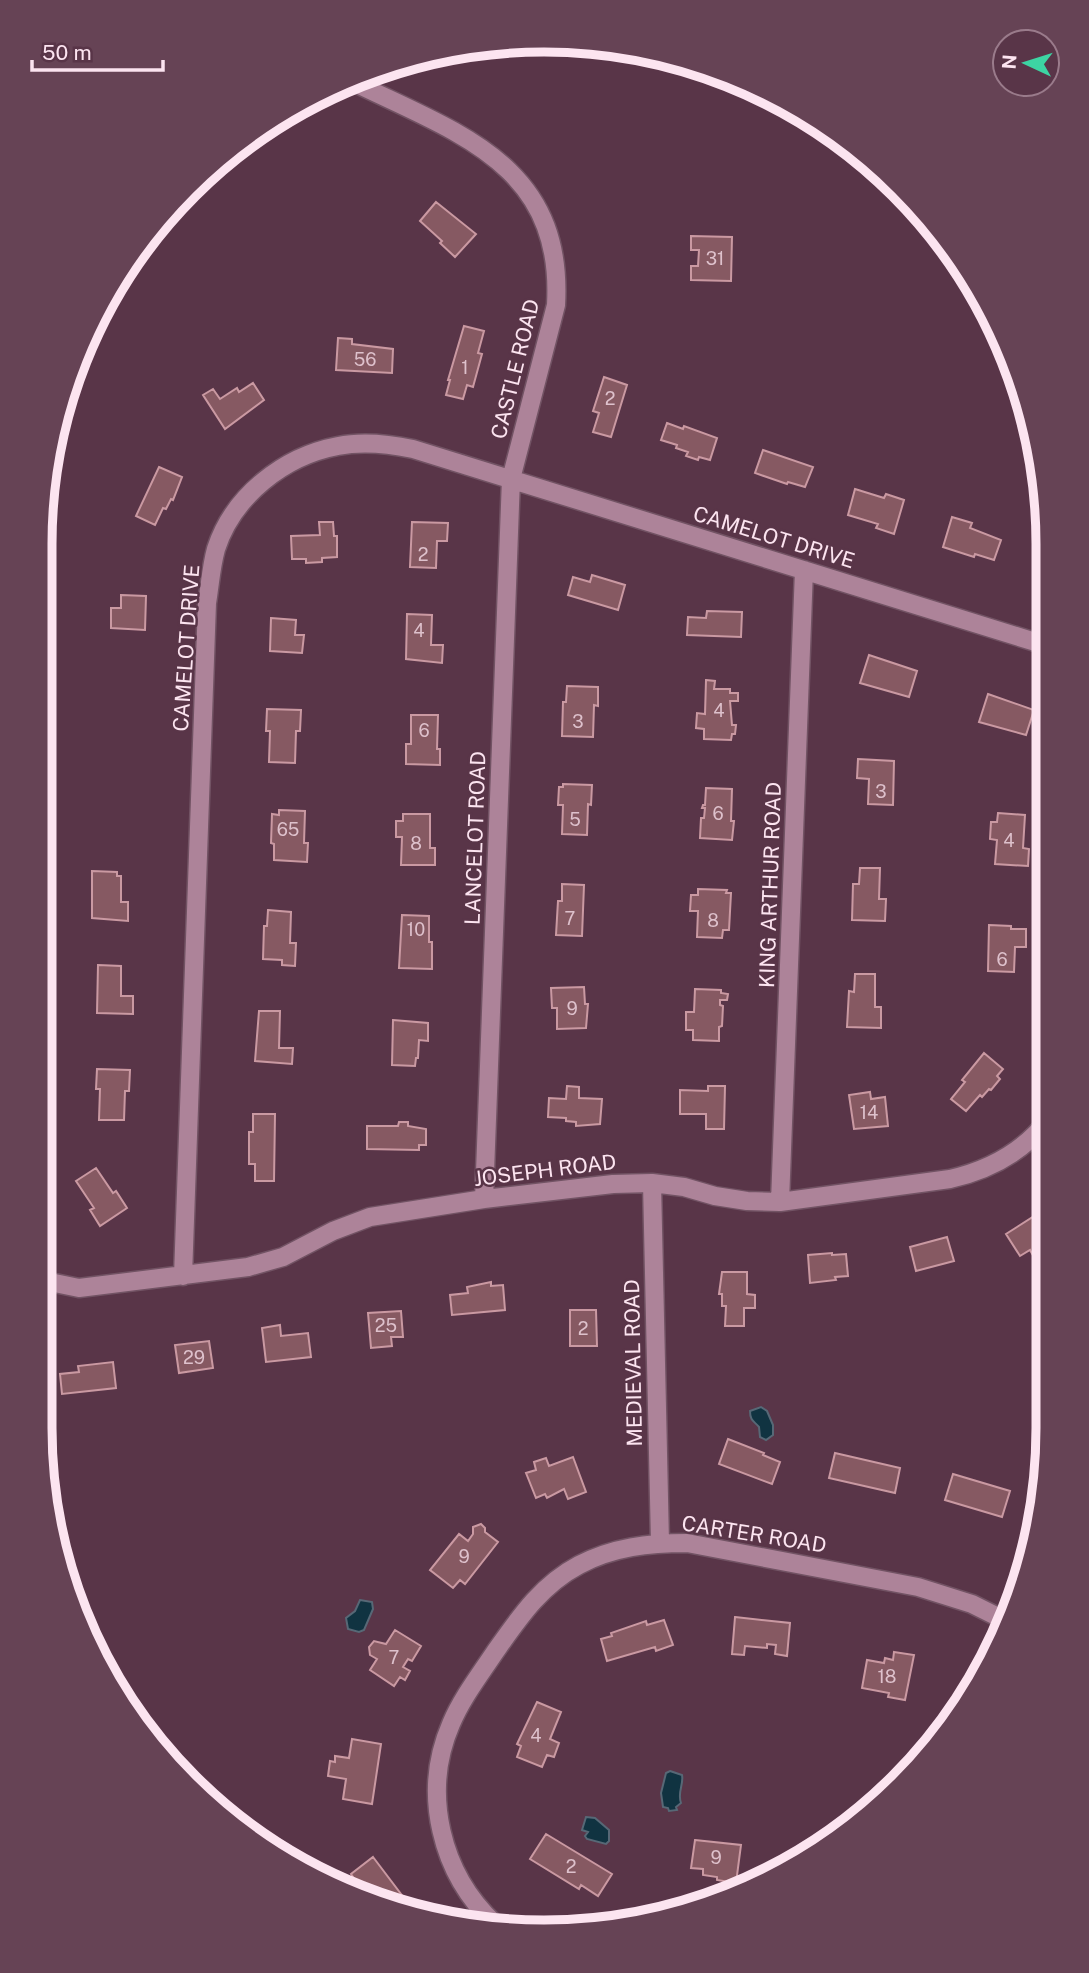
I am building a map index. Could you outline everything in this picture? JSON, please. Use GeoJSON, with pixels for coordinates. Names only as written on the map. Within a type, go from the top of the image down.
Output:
{"type":"FeatureCollection","features":[{"type":"Feature","properties":{"kind":"street","name":"CASTLE ROAD"},"geometry":{"type":"LineString","coordinates":[[364,87],[462,136],[504,164],[522,183],[537,205],[547,228],[555,253],[558,279],[556,305],[511,479]]}},
{"type":"Feature","properties":{"kind":"street","name":"CAMELOT DRIVE"},"geometry":{"type":"LineString","coordinates":[[183,1276],[207,603],[217,547],[235,512],[273,473],[291,462],[338,446],[376,444],[413,449],[1036,642]]}},
{"type":"Feature","properties":{"kind":"street","name":"LANCELOT ROAD"},"geometry":{"type":"LineString","coordinates":[[484,1199],[511,479]]}},
{"type":"Feature","properties":{"kind":"street","name":"KING ARTHUR ROAD"},"geometry":{"type":"LineString","coordinates":[[780,1202],[804,570]]}},
{"type":"Feature","properties":{"kind":"street","name":"JOSEPH ROAD"},"geometry":{"type":"LineString","coordinates":[[52,1283],[79,1289],[267,1263],[333,1231],[370,1217],[484,1199],[612,1184],[652,1183],[747,1201],[780,1202],[950,1179],[976,1172],[1016,1152],[1036,1135]]}},
{"type":"Feature","properties":{"kind":"street","name":"MEDIEVAL ROAD"},"geometry":{"type":"LineString","coordinates":[[652,1183],[660,1543]]}},
{"type":"Feature","properties":{"kind":"street","name":"CARTER ROAD"},"geometry":{"type":"LineString","coordinates":[[487,1917],[461,1885],[444,1845],[438,1814],[441,1756],[463,1699],[536,1597],[576,1566],[620,1549],[660,1543],[699,1546],[918,1587],[972,1604],[999,1617]]}},
{"type":"Feature","properties":{"kind":"water"},"geometry":{"type":"Polygon","coordinates":[[[761,1407],[767,1411],[773,1425],[773,1435],[766,1440],[760,1437],[759,1427],[750,1414],[750,1411],[761,1407]]]}},
{"type":"Feature","properties":{"kind":"water"},"geometry":{"type":"Polygon","coordinates":[[[360,1600],[372,1602],[373,1609],[364,1630],[359,1632],[348,1629],[346,1618],[355,1611],[360,1600]]]}},
{"type":"Feature","properties":{"kind":"water"},"geometry":{"type":"Polygon","coordinates":[[[670,1771],[682,1775],[682,1779],[681,1803],[676,1807],[677,1810],[669,1811],[663,1807],[661,1793],[666,1773],[670,1771]]]}},
{"type":"Feature","properties":{"kind":"water"},"geometry":{"type":"Polygon","coordinates":[[[586,1817],[595,1818],[609,1830],[609,1841],[606,1844],[587,1839],[585,1836],[588,1832],[582,1830],[586,1817]]]}},
{"type":"Feature","properties":{"kind":"building"},"geometry":{"type":"Polygon","coordinates":[[[436,202],[476,234],[455,257],[420,221],[436,202]]]}},
{"type":"Feature","properties":{"kind":"building"},"geometry":{"type":"Polygon","coordinates":[[[691,236],[732,237],[731,281],[691,280],[691,266],[698,266],[699,250],[691,250],[691,236]]]}},
{"type":"Feature","properties":{"kind":"building"},"geometry":{"type":"Polygon","coordinates":[[[464,326],[484,331],[478,353],[482,354],[473,387],[467,385],[463,399],[446,395],[464,326]]]}},
{"type":"Feature","properties":{"kind":"building"},"geometry":{"type":"Polygon","coordinates":[[[338,338],[352,339],[352,344],[393,349],[392,373],[336,370],[338,338]]]}},
{"type":"Feature","properties":{"kind":"building"},"geometry":{"type":"Polygon","coordinates":[[[604,377],[627,385],[611,437],[593,432],[599,413],[593,411],[604,377]]]}},
{"type":"Feature","properties":{"kind":"building"},"geometry":{"type":"Polygon","coordinates":[[[253,383],[264,400],[225,429],[203,395],[213,389],[220,399],[237,388],[239,392],[253,383]]]}},
{"type":"Feature","properties":{"kind":"building"},"geometry":{"type":"Polygon","coordinates":[[[667,423],[717,438],[710,460],[686,456],[688,452],[661,440],[667,423]]]}},
{"type":"Feature","properties":{"kind":"building"},"geometry":{"type":"Polygon","coordinates":[[[763,450],[813,467],[805,487],[755,473],[763,450]]]}},
{"type":"Feature","properties":{"kind":"building"},"geometry":{"type":"Polygon","coordinates":[[[159,467],[182,477],[173,500],[171,499],[166,509],[163,508],[155,525],[136,516],[159,467]]]}},
{"type":"Feature","properties":{"kind":"building"},"geometry":{"type":"Polygon","coordinates":[[[855,489],[884,498],[886,494],[904,500],[894,534],[876,528],[878,524],[848,515],[855,489]]]}},
{"type":"Feature","properties":{"kind":"building"},"geometry":{"type":"Polygon","coordinates":[[[952,517],[972,523],[970,528],[1001,540],[994,560],[943,547],[952,517]]]}},
{"type":"Feature","properties":{"kind":"building"},"geometry":{"type":"Polygon","coordinates":[[[319,522],[333,522],[334,536],[337,536],[337,557],[306,563],[306,559],[292,559],[291,536],[320,535],[319,522]]]}},
{"type":"Feature","properties":{"kind":"building"},"geometry":{"type":"Polygon","coordinates":[[[412,522],[448,523],[447,541],[437,541],[436,568],[410,567],[412,522]]]}},
{"type":"Feature","properties":{"kind":"building"},"geometry":{"type":"Polygon","coordinates":[[[592,575],[625,585],[618,610],[568,595],[573,577],[590,582],[592,575]]]}},
{"type":"Feature","properties":{"kind":"building"},"geometry":{"type":"Polygon","coordinates":[[[121,595],[146,596],[145,630],[111,628],[111,608],[121,608],[121,595]]]}},
{"type":"Feature","properties":{"kind":"building"},"geometry":{"type":"Polygon","coordinates":[[[707,611],[742,612],[741,637],[687,635],[688,617],[706,618],[707,611]]]}},
{"type":"Feature","properties":{"kind":"building"},"geometry":{"type":"Polygon","coordinates":[[[407,614],[432,615],[431,645],[443,645],[442,663],[406,659],[407,614]]]}},
{"type":"Feature","properties":{"kind":"building"},"geometry":{"type":"Polygon","coordinates":[[[271,618],[296,620],[295,635],[304,635],[302,653],[270,651],[271,618]]]}},
{"type":"Feature","properties":{"kind":"building"},"geometry":{"type":"Polygon","coordinates":[[[869,655],[917,671],[909,697],[860,683],[869,655]]]}},
{"type":"Feature","properties":{"kind":"building"},"geometry":{"type":"Polygon","coordinates":[[[706,680],[715,681],[714,689],[730,689],[730,693],[738,693],[738,701],[730,701],[732,725],[736,725],[731,740],[704,739],[704,729],[696,728],[697,713],[705,714],[706,680]]]}},
{"type":"Feature","properties":{"kind":"building"},"geometry":{"type":"Polygon","coordinates":[[[567,686],[598,687],[598,706],[594,705],[593,737],[562,736],[563,702],[566,702],[567,686]]]}},
{"type":"Feature","properties":{"kind":"building"},"geometry":{"type":"Polygon","coordinates":[[[988,694],[1034,710],[1026,735],[979,722],[988,694]]]}},
{"type":"Feature","properties":{"kind":"building"},"geometry":{"type":"Polygon","coordinates":[[[267,709],[301,710],[300,731],[296,731],[295,763],[269,762],[270,731],[266,731],[267,709]]]}},
{"type":"Feature","properties":{"kind":"building"},"geometry":{"type":"Polygon","coordinates":[[[411,715],[438,715],[437,749],[440,749],[440,765],[406,764],[406,744],[411,744],[411,715]]]}},
{"type":"Feature","properties":{"kind":"building"},"geometry":{"type":"Polygon","coordinates":[[[858,759],[894,761],[893,805],[868,804],[869,779],[857,778],[858,759]]]}},
{"type":"Feature","properties":{"kind":"building"},"geometry":{"type":"Polygon","coordinates":[[[563,784],[592,785],[587,835],[562,834],[563,805],[558,805],[559,787],[563,787],[563,784]]]}},
{"type":"Feature","properties":{"kind":"building"},"geometry":{"type":"Polygon","coordinates":[[[706,788],[732,789],[732,840],[700,838],[706,788]]]}},
{"type":"Feature","properties":{"kind":"building"},"geometry":{"type":"Polygon","coordinates":[[[279,810],[305,811],[304,843],[308,843],[307,862],[274,860],[274,844],[271,843],[272,814],[279,815],[279,810]]]}},
{"type":"Feature","properties":{"kind":"building"},"geometry":{"type":"Polygon","coordinates":[[[998,813],[1025,815],[1023,848],[1029,849],[1028,866],[995,864],[997,840],[990,839],[991,822],[997,822],[998,813]]]}},
{"type":"Feature","properties":{"kind":"building"},"geometry":{"type":"Polygon","coordinates":[[[403,814],[430,814],[430,848],[435,848],[435,865],[401,865],[402,837],[396,837],[396,821],[403,821],[403,814]]]}},
{"type":"Feature","properties":{"kind":"building"},"geometry":{"type":"Polygon","coordinates":[[[860,868],[880,868],[879,899],[886,899],[885,921],[852,920],[853,884],[859,884],[860,868]]]}},
{"type":"Feature","properties":{"kind":"building"},"geometry":{"type":"Polygon","coordinates":[[[92,871],[117,872],[117,876],[121,876],[121,902],[128,902],[128,921],[92,918],[92,871]]]}},
{"type":"Feature","properties":{"kind":"building"},"geometry":{"type":"Polygon","coordinates":[[[562,884],[584,885],[582,936],[556,935],[562,884]]]}},
{"type":"Feature","properties":{"kind":"building"},"geometry":{"type":"Polygon","coordinates":[[[698,889],[727,890],[726,893],[731,893],[729,930],[723,930],[722,938],[697,937],[698,911],[690,911],[691,895],[698,895],[698,889]]]}},
{"type":"Feature","properties":{"kind":"building"},"geometry":{"type":"Polygon","coordinates":[[[268,910],[291,912],[290,943],[296,943],[295,966],[282,965],[282,960],[263,959],[264,926],[267,926],[268,910]]]}},
{"type":"Feature","properties":{"kind":"building"},"geometry":{"type":"Polygon","coordinates":[[[402,915],[429,916],[432,969],[399,968],[402,915]]]}},
{"type":"Feature","properties":{"kind":"building"},"geometry":{"type":"Polygon","coordinates":[[[989,925],[1026,929],[1026,947],[1015,947],[1014,972],[988,971],[989,925]]]}},
{"type":"Feature","properties":{"kind":"building"},"geometry":{"type":"Polygon","coordinates":[[[98,965],[121,966],[121,996],[133,996],[133,1014],[97,1013],[98,965]]]}},
{"type":"Feature","properties":{"kind":"building"},"geometry":{"type":"Polygon","coordinates":[[[855,974],[875,974],[875,1007],[881,1007],[881,1028],[847,1027],[849,991],[854,992],[855,974]]]}},
{"type":"Feature","properties":{"kind":"building"},"geometry":{"type":"Polygon","coordinates":[[[584,987],[585,1004],[588,1004],[586,1028],[557,1029],[557,1008],[552,1008],[551,988],[584,987]]]}},
{"type":"Feature","properties":{"kind":"building"},"geometry":{"type":"Polygon","coordinates":[[[695,989],[721,990],[721,993],[728,994],[727,1000],[720,1000],[720,1005],[723,1006],[719,1041],[693,1040],[693,1030],[686,1030],[686,1012],[694,1012],[695,989]]]}},
{"type":"Feature","properties":{"kind":"building"},"geometry":{"type":"Polygon","coordinates":[[[259,1011],[280,1011],[279,1048],[293,1048],[292,1064],[255,1061],[259,1011]]]}},
{"type":"Feature","properties":{"kind":"building"},"geometry":{"type":"Polygon","coordinates":[[[393,1020],[428,1023],[428,1041],[419,1040],[415,1066],[392,1065],[393,1020]]]}},
{"type":"Feature","properties":{"kind":"building"},"geometry":{"type":"Polygon","coordinates":[[[984,1053],[1003,1069],[997,1076],[1000,1079],[966,1111],[951,1099],[965,1082],[962,1080],[984,1053]]]}},
{"type":"Feature","properties":{"kind":"building"},"geometry":{"type":"Polygon","coordinates":[[[97,1069],[130,1070],[129,1091],[125,1091],[124,1120],[99,1120],[100,1089],[96,1089],[97,1069]]]}},
{"type":"Feature","properties":{"kind":"building"},"geometry":{"type":"Polygon","coordinates":[[[567,1086],[579,1087],[579,1098],[602,1099],[600,1124],[576,1126],[576,1122],[566,1121],[566,1118],[548,1117],[549,1098],[566,1099],[567,1086]]]}},
{"type":"Feature","properties":{"kind":"building"},"geometry":{"type":"Polygon","coordinates":[[[708,1086],[725,1086],[724,1129],[706,1129],[706,1114],[680,1114],[680,1090],[708,1091],[708,1086]]]}},
{"type":"Feature","properties":{"kind":"building"},"geometry":{"type":"Polygon","coordinates":[[[870,1092],[871,1099],[885,1097],[888,1126],[854,1129],[849,1095],[870,1092]]]}},
{"type":"Feature","properties":{"kind":"building"},"geometry":{"type":"Polygon","coordinates":[[[253,1114],[275,1114],[274,1181],[255,1181],[255,1164],[249,1164],[249,1132],[253,1132],[253,1114]]]}},
{"type":"Feature","properties":{"kind":"building"},"geometry":{"type":"Polygon","coordinates":[[[399,1122],[408,1122],[408,1126],[426,1129],[426,1145],[419,1145],[419,1150],[367,1149],[367,1126],[398,1126],[399,1122]]]}},
{"type":"Feature","properties":{"kind":"building"},"geometry":{"type":"Polygon","coordinates":[[[96,1168],[127,1208],[100,1226],[90,1210],[94,1208],[76,1181],[96,1168]]]}},
{"type":"Feature","properties":{"kind":"building"},"geometry":{"type":"Polygon","coordinates":[[[1036,1215],[1036,1258],[1030,1250],[1020,1256],[1006,1234],[1036,1215]]]}},
{"type":"Feature","properties":{"kind":"building"},"geometry":{"type":"Polygon","coordinates":[[[947,1237],[954,1261],[916,1271],[910,1247],[947,1237]]]}},
{"type":"Feature","properties":{"kind":"building"},"geometry":{"type":"Polygon","coordinates":[[[846,1254],[848,1276],[810,1283],[808,1255],[846,1254]]]}},
{"type":"Feature","properties":{"kind":"building"},"geometry":{"type":"Polygon","coordinates":[[[722,1272],[747,1272],[747,1294],[755,1295],[755,1308],[744,1308],[744,1326],[725,1326],[726,1306],[722,1306],[722,1294],[719,1294],[722,1272]]]}},
{"type":"Feature","properties":{"kind":"building"},"geometry":{"type":"Polygon","coordinates":[[[491,1282],[491,1286],[503,1285],[505,1310],[452,1315],[450,1295],[468,1293],[467,1287],[491,1282]]]}},
{"type":"Feature","properties":{"kind":"building"},"geometry":{"type":"Polygon","coordinates":[[[570,1310],[596,1310],[597,1346],[570,1346],[570,1310]]]}},
{"type":"Feature","properties":{"kind":"building"},"geometry":{"type":"Polygon","coordinates":[[[401,1311],[403,1337],[391,1337],[392,1346],[371,1348],[368,1313],[401,1311]]]}},
{"type":"Feature","properties":{"kind":"building"},"geometry":{"type":"Polygon","coordinates":[[[280,1325],[281,1336],[308,1333],[311,1357],[266,1362],[262,1328],[280,1325]]]}},
{"type":"Feature","properties":{"kind":"building"},"geometry":{"type":"Polygon","coordinates":[[[209,1341],[213,1368],[179,1373],[175,1345],[209,1341]]]}},
{"type":"Feature","properties":{"kind":"building"},"geometry":{"type":"Polygon","coordinates":[[[113,1362],[116,1388],[62,1394],[60,1374],[79,1372],[78,1366],[113,1362]]]}},
{"type":"Feature","properties":{"kind":"building"},"geometry":{"type":"Polygon","coordinates":[[[728,1439],[780,1462],[772,1484],[719,1464],[728,1439]]]}},
{"type":"Feature","properties":{"kind":"building"},"geometry":{"type":"Polygon","coordinates":[[[835,1453],[900,1468],[895,1493],[829,1478],[835,1453]]]}},
{"type":"Feature","properties":{"kind":"building"},"geometry":{"type":"Polygon","coordinates":[[[573,1457],[586,1492],[568,1499],[564,1489],[547,1498],[545,1494],[536,1498],[526,1473],[536,1470],[534,1462],[546,1458],[549,1466],[573,1457]]]}},
{"type":"Feature","properties":{"kind":"building"},"geometry":{"type":"Polygon","coordinates":[[[953,1474],[1010,1491],[1002,1517],[945,1500],[953,1474]]]}},
{"type":"Feature","properties":{"kind":"building"},"geometry":{"type":"Polygon","coordinates":[[[481,1524],[485,1532],[498,1542],[465,1584],[460,1580],[453,1588],[430,1570],[459,1534],[468,1541],[473,1534],[473,1527],[481,1524]]]}},
{"type":"Feature","properties":{"kind":"building"},"geometry":{"type":"Polygon","coordinates":[[[735,1617],[790,1623],[787,1656],[775,1654],[776,1645],[767,1644],[767,1648],[745,1646],[744,1655],[732,1654],[735,1617]]]}},
{"type":"Feature","properties":{"kind":"building"},"geometry":{"type":"Polygon","coordinates":[[[664,1620],[673,1645],[656,1651],[655,1647],[607,1661],[601,1639],[646,1621],[647,1625],[664,1620]]]}},
{"type":"Feature","properties":{"kind":"building"},"geometry":{"type":"Polygon","coordinates":[[[395,1630],[421,1646],[412,1661],[408,1659],[403,1667],[410,1671],[405,1680],[400,1677],[394,1686],[370,1670],[377,1659],[370,1655],[369,1647],[374,1641],[386,1644],[395,1630]]]}},
{"type":"Feature","properties":{"kind":"building"},"geometry":{"type":"Polygon","coordinates":[[[894,1652],[914,1655],[905,1700],[888,1697],[889,1693],[862,1688],[867,1660],[884,1663],[885,1658],[893,1660],[894,1652]]]}},
{"type":"Feature","properties":{"kind":"building"},"geometry":{"type":"Polygon","coordinates":[[[537,1702],[561,1712],[550,1739],[559,1743],[554,1757],[547,1755],[542,1767],[517,1757],[521,1746],[517,1744],[537,1702]]]}},
{"type":"Feature","properties":{"kind":"building"},"geometry":{"type":"Polygon","coordinates":[[[352,1739],[381,1744],[372,1804],[343,1799],[346,1779],[328,1776],[330,1761],[335,1762],[335,1756],[349,1758],[352,1739]]]}},
{"type":"Feature","properties":{"kind":"building"},"geometry":{"type":"Polygon","coordinates":[[[546,1834],[612,1874],[598,1896],[581,1885],[579,1889],[530,1859],[546,1834]]]}},
{"type":"Feature","properties":{"kind":"building"},"geometry":{"type":"Polygon","coordinates":[[[695,1840],[741,1845],[736,1882],[717,1880],[717,1877],[703,1875],[703,1869],[691,1868],[695,1840]]]}},
{"type":"Feature","properties":{"kind":"building"},"geometry":{"type":"Polygon","coordinates":[[[373,1857],[406,1900],[357,1883],[351,1874],[373,1857]]]}}]}
